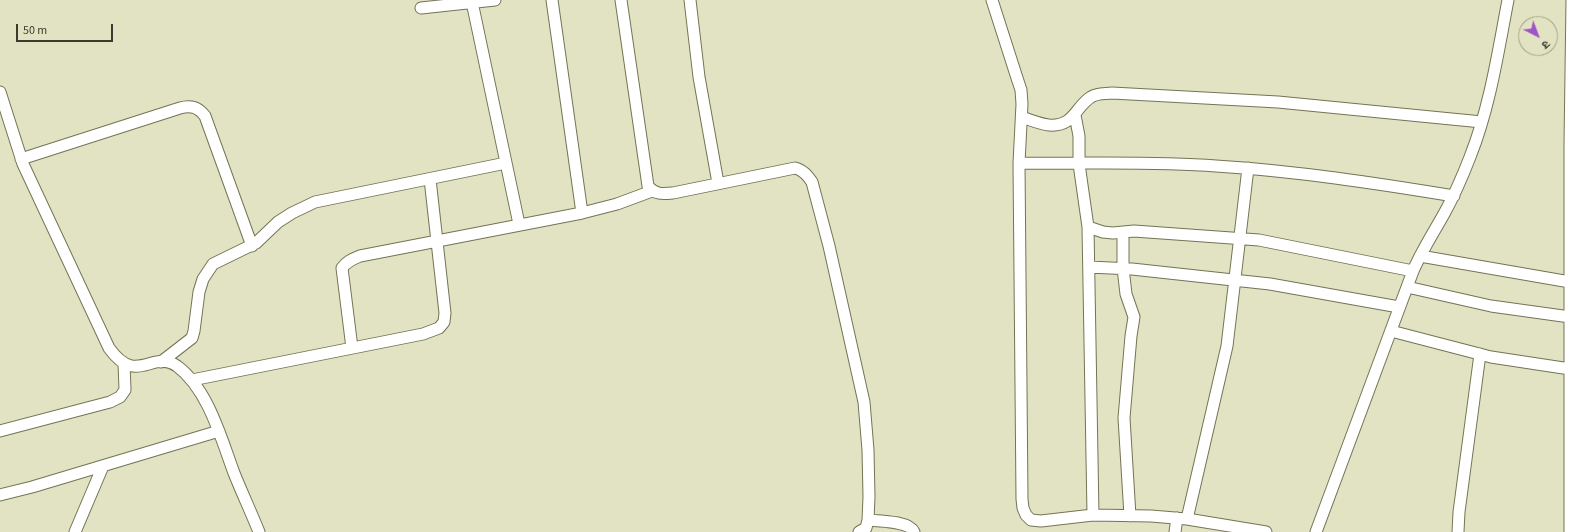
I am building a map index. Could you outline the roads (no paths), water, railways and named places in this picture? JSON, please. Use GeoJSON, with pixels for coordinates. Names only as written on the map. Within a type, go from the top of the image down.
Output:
{"type":"FeatureCollection","features":[{"type":"Feature","properties":{"kind":"street"},"geometry":{"type":"LineString","coordinates":[[421,8],[437,3],[495,0]]}},
{"type":"Feature","properties":{"kind":"street"},"geometry":{"type":"LineString","coordinates":[[552,0],[582,213]]}},
{"type":"Feature","properties":{"kind":"street"},"geometry":{"type":"LineString","coordinates":[[621,0],[648,186],[652,191],[659,194],[673,193],[795,168],[801,170],[812,182],[829,246],[864,402],[868,450],[869,497],[868,520],[866,528],[859,532]]}},
{"type":"Feature","properties":{"kind":"street"},"geometry":{"type":"LineString","coordinates":[[690,0],[698,77],[718,183]]}},
{"type":"Feature","properties":{"kind":"street"},"geometry":{"type":"LineString","coordinates":[[992,0],[1021,90],[1022,118],[1019,163],[1020,335],[1023,508],[1026,515],[1031,520],[1040,521],[1093,515],[1182,519],[1266,532]]}},
{"type":"Feature","properties":{"kind":"street"},"geometry":{"type":"LineString","coordinates":[[1316,532],[1413,271],[1454,196],[1471,156],[1482,122],[1508,0]]}},
{"type":"Feature","properties":{"kind":"street"},"geometry":{"type":"LineString","coordinates":[[1570,532],[1572,405],[1570,369],[1570,282],[1572,0]]}},
{"type":"Feature","properties":{"kind":"street"},"geometry":{"type":"LineString","coordinates":[[472,2],[519,224]]}},
{"type":"Feature","properties":{"kind":"street"},"geometry":{"type":"LineString","coordinates":[[0,92],[21,159],[106,342],[115,356],[132,367],[168,362],[176,366],[192,380],[206,404],[218,431],[259,532]]}},
{"type":"Feature","properties":{"kind":"street"},"geometry":{"type":"LineString","coordinates":[[1022,118],[1048,125],[1069,121],[1092,96],[1097,94],[1112,93],[1278,102],[1482,122]]}},
{"type":"Feature","properties":{"kind":"street"},"geometry":{"type":"LineString","coordinates":[[21,159],[180,108],[188,106],[195,107],[205,116],[252,246]]}},
{"type":"Feature","properties":{"kind":"street"},"geometry":{"type":"LineString","coordinates":[[1075,115],[1079,136],[1079,164],[1088,227],[1093,515]]}},
{"type":"Feature","properties":{"kind":"street"},"geometry":{"type":"LineString","coordinates":[[161,362],[192,338],[199,292],[203,279],[213,264],[252,246],[278,222],[292,212],[315,202],[506,163]]}},
{"type":"Feature","properties":{"kind":"street"},"geometry":{"type":"LineString","coordinates":[[1019,163],[1195,165],[1248,168],[1341,178],[1454,196]]}},
{"type":"Feature","properties":{"kind":"street"},"geometry":{"type":"LineString","coordinates":[[1175,532],[1182,519],[1227,346],[1248,168]]}},
{"type":"Feature","properties":{"kind":"street"},"geometry":{"type":"LineString","coordinates":[[192,380],[423,334],[439,328],[444,322],[445,314],[430,179]]}},
{"type":"Feature","properties":{"kind":"street"},"geometry":{"type":"LineString","coordinates":[[352,348],[342,268],[346,263],[360,256],[582,213],[617,204],[652,191]]}},
{"type":"Feature","properties":{"kind":"street"},"geometry":{"type":"LineString","coordinates":[[1088,227],[1103,232],[1134,231],[1259,240],[1413,271]]}},
{"type":"Feature","properties":{"kind":"street"},"geometry":{"type":"LineString","coordinates":[[1123,232],[1123,268],[1126,294],[1134,317],[1130,336],[1124,418],[1130,516]]}},
{"type":"Feature","properties":{"kind":"street"},"geometry":{"type":"LineString","coordinates":[[1420,256],[1570,282]]}},
{"type":"Feature","properties":{"kind":"street"},"geometry":{"type":"LineString","coordinates":[[1089,267],[1123,268],[1270,284],[1399,307]]}},
{"type":"Feature","properties":{"kind":"street"},"geometry":{"type":"LineString","coordinates":[[1407,287],[1491,306],[1570,317]]}},
{"type":"Feature","properties":{"kind":"street"},"geometry":{"type":"LineString","coordinates":[[1391,331],[1480,354],[1570,369]]}},
{"type":"Feature","properties":{"kind":"street"},"geometry":{"type":"LineString","coordinates":[[1458,532],[1459,512],[1480,354]]}},
{"type":"Feature","properties":{"kind":"street"},"geometry":{"type":"LineString","coordinates":[[0,431],[95,406],[120,397],[125,390],[124,363]]}},
{"type":"Feature","properties":{"kind":"street"},"geometry":{"type":"LineString","coordinates":[[0,496],[218,431]]}},
{"type":"Feature","properties":{"kind":"street"},"geometry":{"type":"LineString","coordinates":[[75,532],[103,466]]}},
{"type":"Feature","properties":{"kind":"street"},"geometry":{"type":"LineString","coordinates":[[868,520],[904,524],[910,527],[914,532]]}}]}
